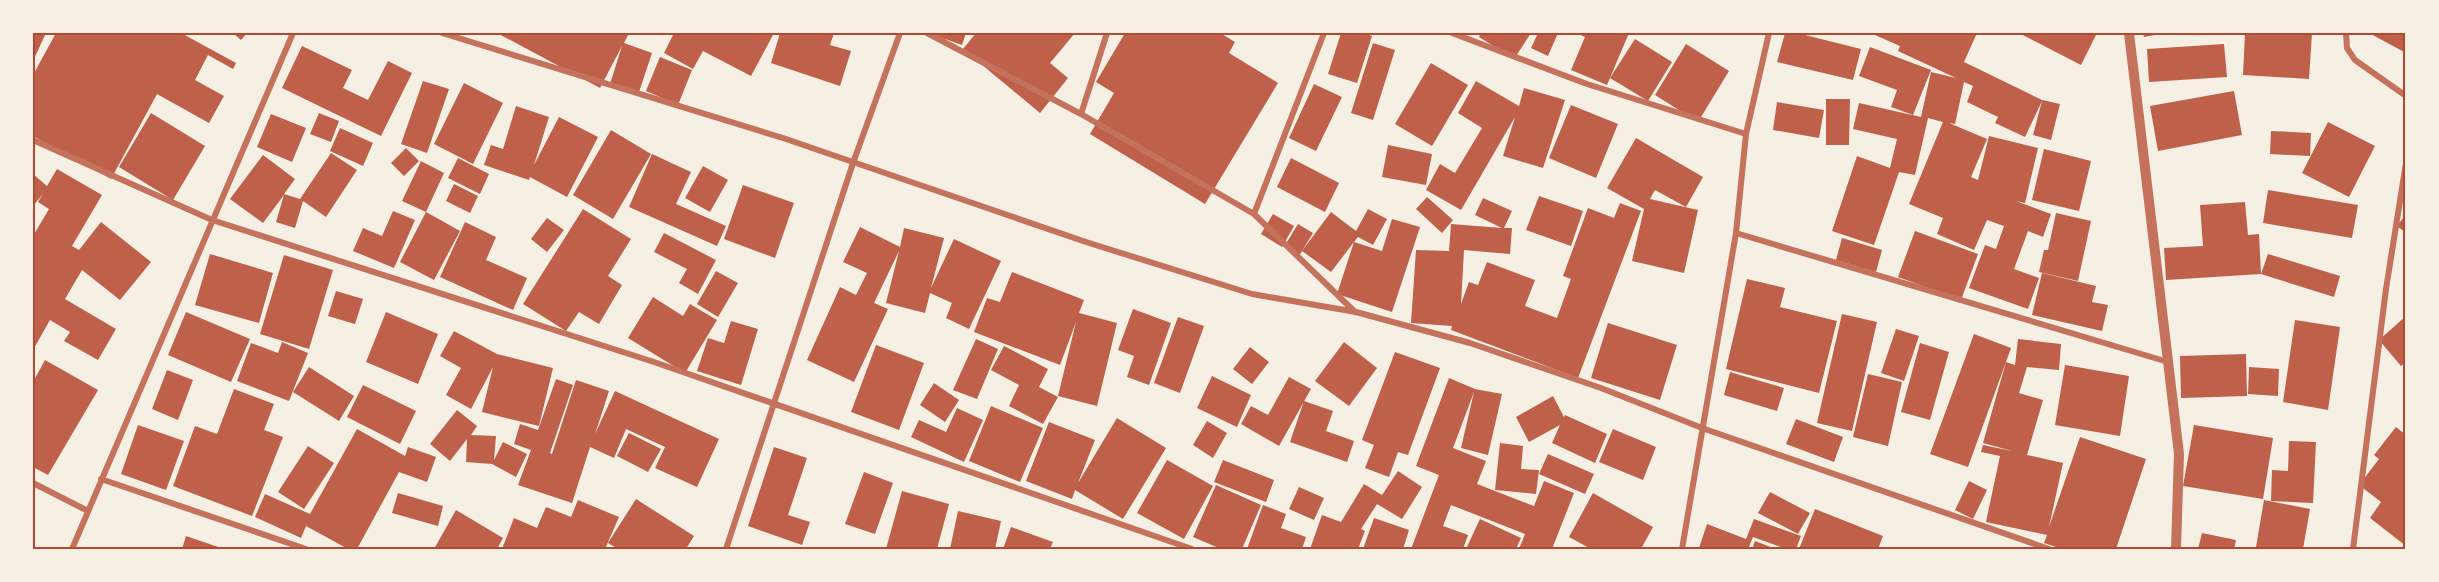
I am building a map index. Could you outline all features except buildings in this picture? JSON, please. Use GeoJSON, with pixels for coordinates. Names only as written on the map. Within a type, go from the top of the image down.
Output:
{"type":"FeatureCollection","features":[{"type":"Feature","properties":{"kind":"street"},"geometry":{"type":"LineString","coordinates":[[72,549],[293,33]]}},
{"type":"Feature","properties":{"kind":"street"},"geometry":{"type":"LineString","coordinates":[[442,33],[783,138],[1086,242],[1252,294],[1356,312],[1470,343],[1601,388],[1702,428],[2049,549]]}},
{"type":"Feature","properties":{"kind":"street"},"geometry":{"type":"LineString","coordinates":[[726,549],[854,163],[900,33]]}},
{"type":"Feature","properties":{"kind":"street"},"geometry":{"type":"LineString","coordinates":[[927,33],[1081,114],[1254,214],[1356,312]]}},
{"type":"Feature","properties":{"kind":"street"},"geometry":{"type":"LineString","coordinates":[[1081,114],[1107,33]]}},
{"type":"Feature","properties":{"kind":"street"},"geometry":{"type":"LineString","coordinates":[[1254,214],[1324,33]]}},
{"type":"Feature","properties":{"kind":"street"},"geometry":{"type":"LineString","coordinates":[[1452,33],[1587,84],[1746,134]]}},
{"type":"Feature","properties":{"kind":"street"},"geometry":{"type":"LineString","coordinates":[[1682,549],[1736,233],[1746,134],[1769,33]]}},
{"type":"Feature","properties":{"kind":"street"},"geometry":{"type":"LineString","coordinates":[[2129,33],[2179,454],[2176,549]]}},
{"type":"Feature","properties":{"kind":"street"},"geometry":{"type":"LineString","coordinates":[[2346,33],[2347,48],[2355,60],[2406,96]]}},
{"type":"Feature","properties":{"kind":"street"},"geometry":{"type":"LineString","coordinates":[[33,140],[212,220],[776,403],[1192,549]]}},
{"type":"Feature","properties":{"kind":"street"},"geometry":{"type":"LineString","coordinates":[[2353,549],[2386,289],[2406,163]]}},
{"type":"Feature","properties":{"kind":"street"},"geometry":{"type":"LineString","coordinates":[[1736,233],[2168,363]]}},
{"type":"Feature","properties":{"kind":"street"},"geometry":{"type":"LineString","coordinates":[[101,478],[306,549]]}},
{"type":"Feature","properties":{"kind":"street"},"geometry":{"type":"LineString","coordinates":[[33,483],[88,511]]}}]}
